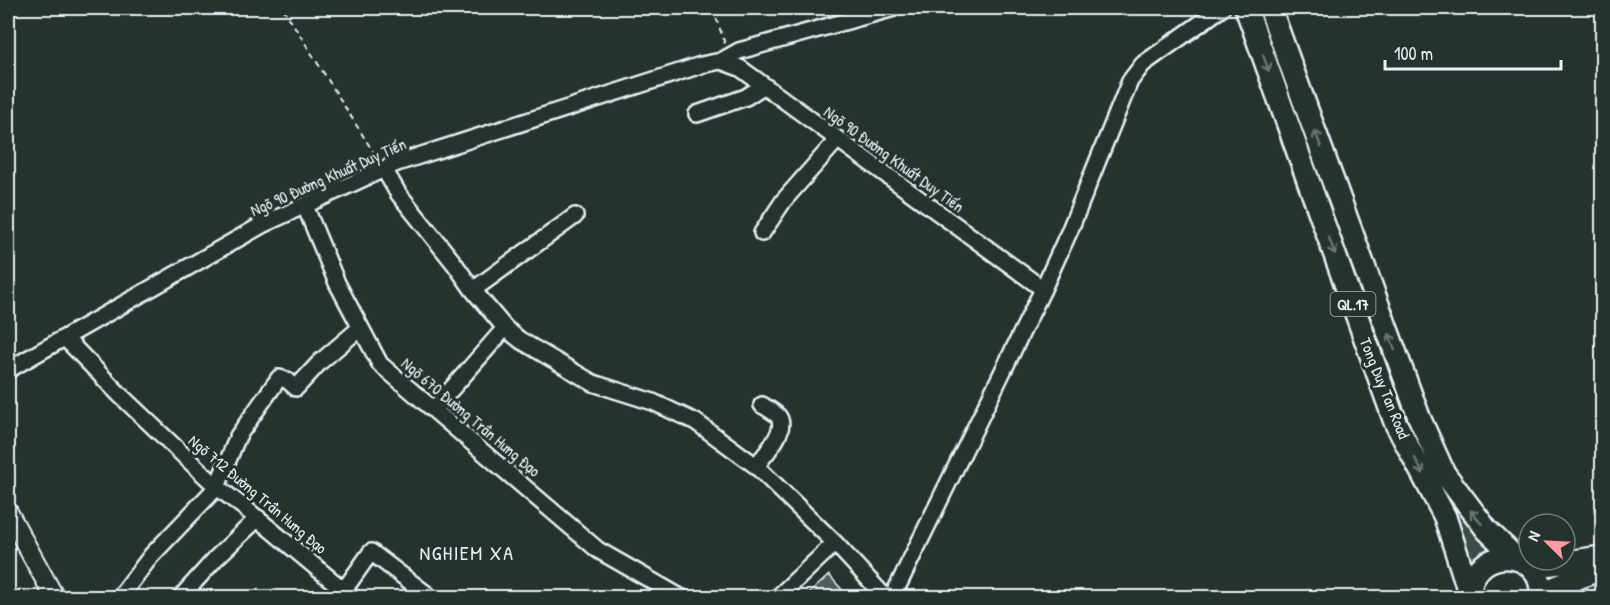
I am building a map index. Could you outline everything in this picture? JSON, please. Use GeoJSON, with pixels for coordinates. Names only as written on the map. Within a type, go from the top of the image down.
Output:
{"type":"FeatureCollection","features":[{"type":"Feature","properties":{"kind":"highway","name":"Tong Duy Tan Road"},"geometry":{"type":"LineString","coordinates":[[1246,8],[1395,422],[1445,517],[1470,596]]}},
{"type":"Feature","properties":{"kind":"highway","name":"Tong Duy Tan Road"},"geometry":{"type":"LineString","coordinates":[[1270,8],[1419,417],[1444,473],[1487,530],[1517,557]]}},
{"type":"Feature","properties":{"kind":"highway"},"geometry":{"type":"LineString","coordinates":[[1312,190],[1333,182]]}},
{"type":"Feature","properties":{"kind":"highway"},"geometry":{"type":"LineString","coordinates":[[1577,559],[1602,557]]}},
{"type":"Feature","properties":{"kind":"highway"},"geometry":{"type":"LineString","coordinates":[[1470,596],[1473,578],[1484,565],[1499,558],[1517,562]]}},
{"type":"Feature","properties":{"kind":"highway"},"geometry":{"type":"LineString","coordinates":[[1532,572],[1540,581],[1542,595],[1602,568]]}},
{"type":"Feature","properties":{"kind":"main road"},"geometry":{"type":"LineString","coordinates":[[8,512],[56,597]]}},
{"type":"Feature","properties":{"kind":"street","name":"Ngõ 90 Đường Khuất Duy Tiến"},"geometry":{"type":"LineString","coordinates":[[8,370],[262,225],[397,163],[725,58],[894,8]]}},
{"type":"Feature","properties":{"kind":"street"},"geometry":{"type":"LineString","coordinates":[[892,597],[1043,290],[1133,76],[1143,63],[1222,8]]}},
{"type":"Feature","properties":{"kind":"street","name":"Ngõ 90 Đường Khuất Duy Tiến"},"geometry":{"type":"LineString","coordinates":[[725,58],[1043,290]]}},
{"type":"Feature","properties":{"kind":"street"},"geometry":{"type":"LineString","coordinates":[[697,114],[746,97],[763,86]]}},
{"type":"Feature","properties":{"kind":"street"},"geometry":{"type":"LineString","coordinates":[[762,233],[784,200],[837,140]]}},
{"type":"Feature","properties":{"kind":"street"},"geometry":{"type":"LineString","coordinates":[[384,169],[398,193],[473,290],[506,328],[520,340],[593,383],[653,402],[696,422],[756,466],[836,543],[886,597]]}},
{"type":"Feature","properties":{"kind":"street","name":"Ngõ 670 Đường Trần Hưng Đạo"},"geometry":{"type":"LineString","coordinates":[[305,206],[337,283],[380,364],[598,550],[682,597]]}},
{"type":"Feature","properties":{"kind":"street"},"geometry":{"type":"LineString","coordinates":[[473,290],[575,216]]}},
{"type":"Feature","properties":{"kind":"street"},"geometry":{"type":"LineString","coordinates":[[119,597],[151,556],[217,487],[238,436],[279,378],[287,380],[296,388],[320,363],[360,328]]}},
{"type":"Feature","properties":{"kind":"street"},"geometry":{"type":"LineString","coordinates":[[434,409],[506,328]]}},
{"type":"Feature","properties":{"kind":"street","name":"Ngõ 712 Đường Trần Hưng Đạo"},"geometry":{"type":"LineString","coordinates":[[65,338],[120,395],[217,487],[258,518],[349,595]]}},
{"type":"Feature","properties":{"kind":"street"},"geometry":{"type":"LineString","coordinates":[[756,466],[780,431],[778,415],[762,405]]}},
{"type":"Feature","properties":{"kind":"street"},"geometry":{"type":"LineString","coordinates":[[180,597],[258,518]]}},
{"type":"Feature","properties":{"kind":"street"},"geometry":{"type":"LineString","coordinates":[[777,597],[836,543]]}},
{"type":"Feature","properties":{"kind":"street"},"geometry":{"type":"LineString","coordinates":[[349,595],[371,552],[429,596]]}},
{"type":"Feature","properties":{"kind":"path"},"geometry":{"type":"LineString","coordinates":[[283,8],[384,169]]}},
{"type":"Feature","properties":{"kind":"path"},"geometry":{"type":"LineString","coordinates":[[713,8],[725,58]]}},
{"type":"Feature","properties":{"kind":"shaded area"},"geometry":{"type":"Polygon","coordinates":[[[1327,198],[1332,198],[1426,448],[1500,548],[1468,568],[1466,543],[1458,522],[1412,440],[1324,204],[1327,198]]]}},
{"type":"Feature","properties":{"kind":"building"},"geometry":{"type":"Polygon","coordinates":[[[829,575],[844,592],[838,598],[804,598],[829,575]]]}},
{"type":"Feature","properties":{"kind":"district","name":"NGHIEM XA"},"geometry":{"type":"Point","coordinates":[467,552]}}]}
